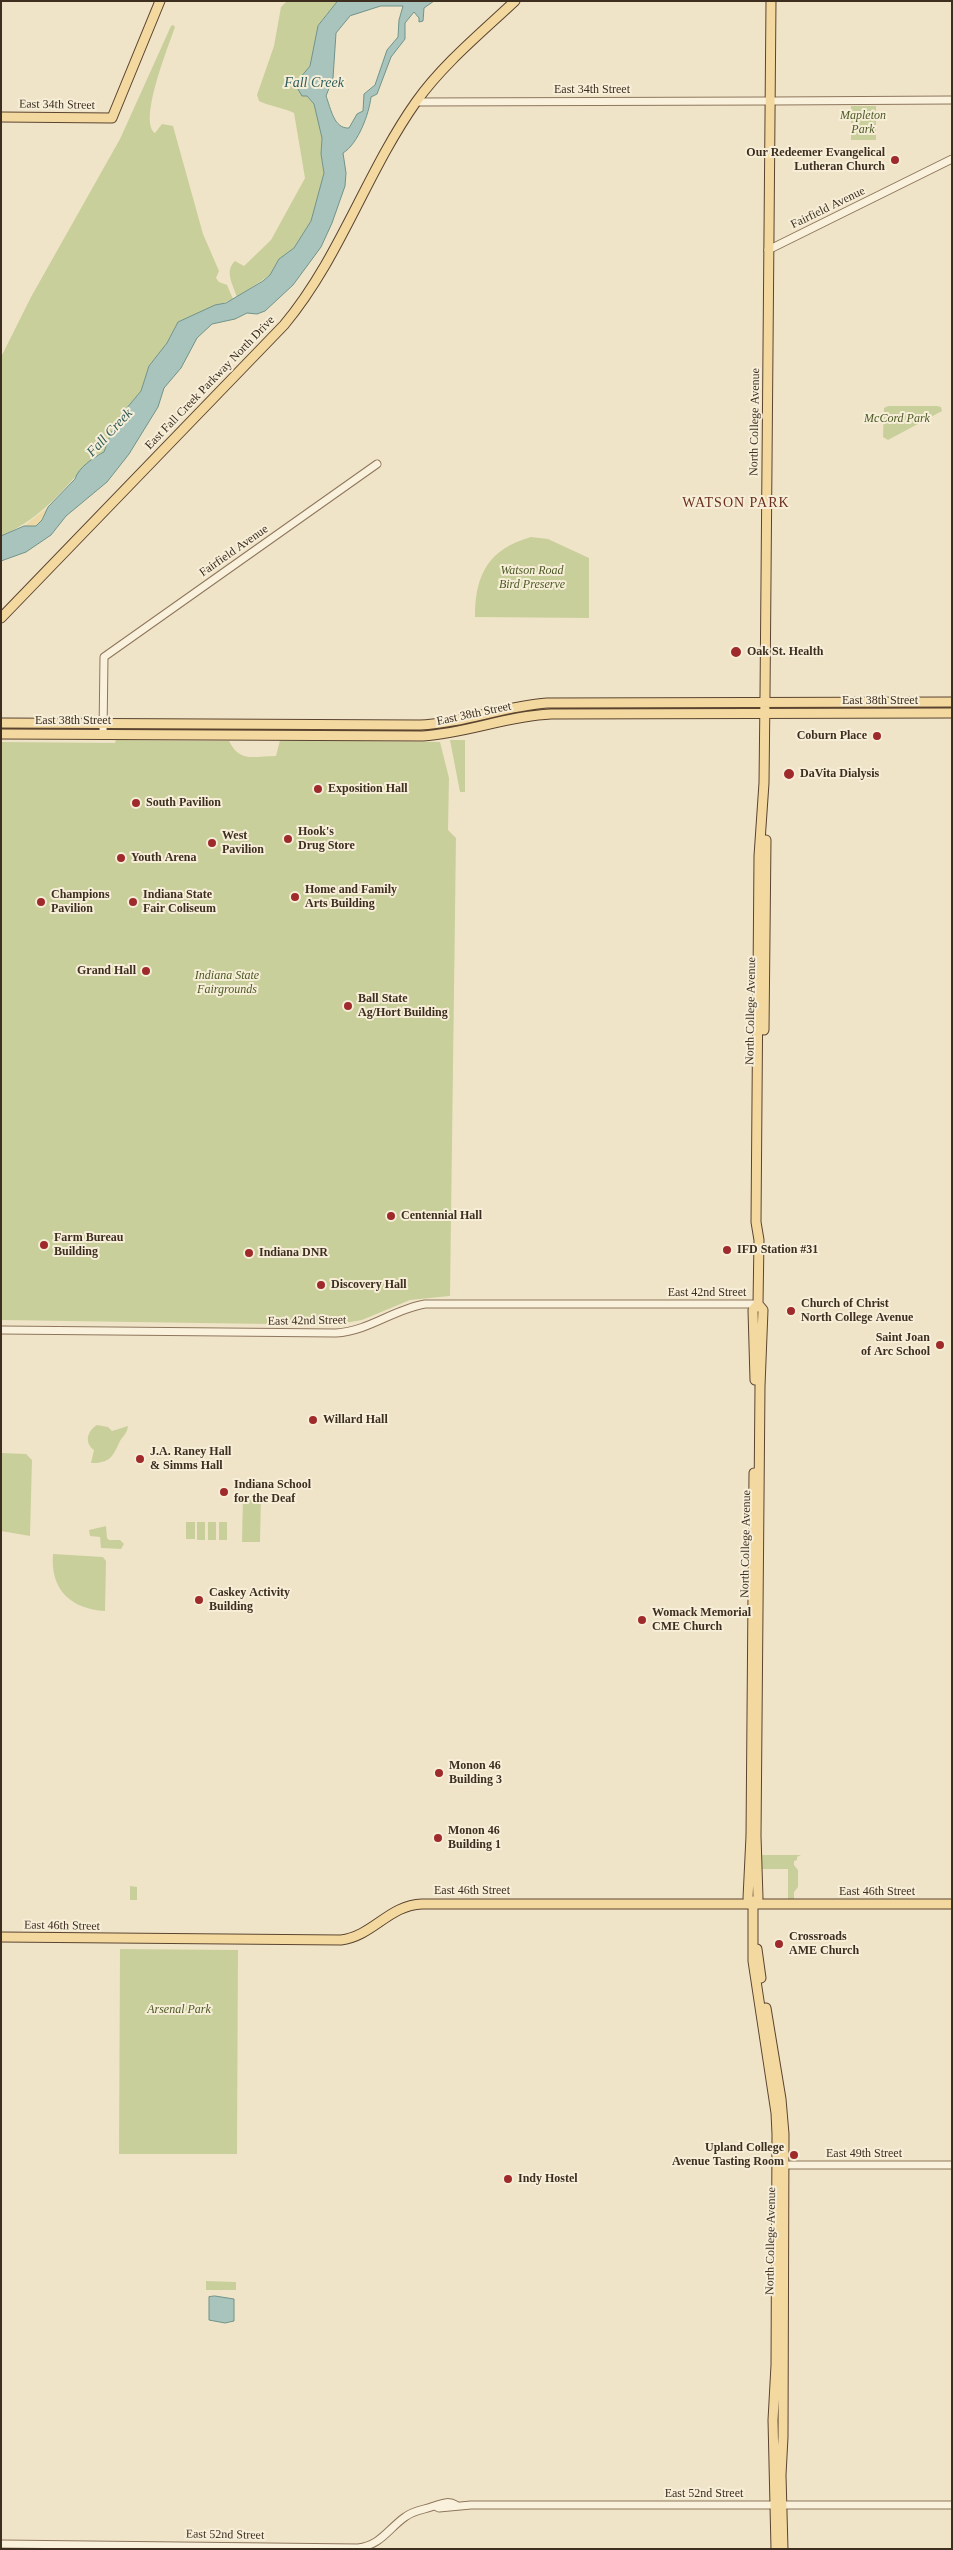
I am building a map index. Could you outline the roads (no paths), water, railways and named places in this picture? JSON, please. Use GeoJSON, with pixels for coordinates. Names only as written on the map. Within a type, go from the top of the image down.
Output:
{"type":"FeatureCollection","features":[{"type":"Feature","properties":{"kind":"main road","name":"East 34th Street"},"geometry":{"type":"LineString","coordinates":[[1,117],[112,118],[160,1]]}},
{"type":"Feature","properties":{"kind":"main road","name":"East Fall Creek Parkway North Drive"},"geometry":{"type":"LineString","coordinates":[[1,618],[162,451],[263,350],[319,278],[416,102],[453,60],[515,1]]}},
{"type":"Feature","properties":{"kind":"main road","name":"North College Avenue"},"geometry":{"type":"LineString","coordinates":[[771,1],[764,713],[764,783],[767,796],[761,1222],[758,1304],[753,1316],[751,1836],[748,1898],[753,1904],[754,1936],[781,2099],[781,2475],[776,2549]]}},
{"type":"Feature","properties":{"kind":"main road","name":"East 38th Street"},"geometry":{"type":"LineString","coordinates":[[1,723],[429,724],[547,703],[952,702]]}},
{"type":"Feature","properties":{"kind":"main road","name":"East 38th Street"},"geometry":{"type":"LineString","coordinates":[[1,734],[423,736],[454,733],[517,718],[544,714],[952,713]]}},
{"type":"Feature","properties":{"kind":"main road","name":"East 46th Street"},"geometry":{"type":"LineString","coordinates":[[1,1937],[341,1940],[368,1930],[399,1908],[417,1904],[952,1904]]}},
{"type":"Feature","properties":{"kind":"main road","name":"North College Avenue"},"geometry":{"type":"LineString","coordinates":[[779,2505],[783,2549]]}},
{"type":"Feature","properties":{"kind":"street","name":"East 34th Street"},"geometry":{"type":"LineString","coordinates":[[416,102],[952,100]]}},
{"type":"Feature","properties":{"kind":"street","name":"Fairfield Avenue"},"geometry":{"type":"LineString","coordinates":[[768,250],[952,159]]}},
{"type":"Feature","properties":{"kind":"street","name":"Fairfield Avenue"},"geometry":{"type":"LineString","coordinates":[[103,723],[104,656],[376,464]]}},
{"type":"Feature","properties":{"kind":"street"},"geometry":{"type":"LineString","coordinates":[[103,723],[103,734]]}},
{"type":"Feature","properties":{"kind":"street","name":"East 42nd Street"},"geometry":{"type":"LineString","coordinates":[[1,1330],[336,1334],[364,1328],[399,1312],[425,1304],[758,1304]]}},
{"type":"Feature","properties":{"kind":"street","name":"East 49th Street"},"geometry":{"type":"LineString","coordinates":[[781,2166],[952,2165]]}},
{"type":"Feature","properties":{"kind":"street","name":"East 52nd Street"},"geometry":{"type":"LineString","coordinates":[[1,2544],[358,2548],[370,2546],[380,2540],[410,2514],[436,2506],[439,2508],[451,2508],[456,2505],[952,2505]]}},
{"type":"Feature","properties":{"kind":"water","name":"Fall Creek"},"geometry":{"type":"Polygon","coordinates":[[[338,1],[434,1],[424,8],[423,21],[419,22],[419,18],[414,12],[405,23],[405,39],[391,57],[377,94],[371,97],[368,112],[358,136],[343,153],[346,173],[345,186],[332,223],[321,247],[293,285],[265,311],[257,314],[247,313],[235,319],[212,324],[197,338],[181,368],[164,388],[158,407],[129,454],[107,482],[66,516],[51,535],[26,552],[1,561],[1,536],[24,526],[36,526],[42,520],[48,507],[75,479],[83,467],[104,452],[111,433],[121,415],[141,391],[149,366],[167,343],[178,322],[215,305],[226,303],[263,281],[270,275],[279,259],[294,248],[311,221],[324,173],[321,154],[322,138],[314,104],[307,96],[302,96],[295,84],[310,66],[318,26],[338,1]],[[381,6],[350,16],[336,33],[333,78],[326,96],[336,122],[340,125],[349,128],[357,114],[363,111],[364,94],[375,85],[387,50],[398,37],[399,20],[403,6],[381,6]]]}},
{"type":"Feature","properties":{"kind":"water"},"geometry":{"type":"Polygon","coordinates":[[[209,2297],[234,2299],[234,2321],[225,2323],[209,2320],[209,2297]]]}},
{"type":"Feature","properties":{"kind":"place","name":"Our Redeemer Evangelical Lutheran Church"},"geometry":{"type":"Point","coordinates":[895,160]}},
{"type":"Feature","properties":{"kind":"place","name":"Oak St. Health"},"geometry":{"type":"Point","coordinates":[736,652]}},
{"type":"Feature","properties":{"kind":"place","name":"Coburn Place"},"geometry":{"type":"Point","coordinates":[877,736]}},
{"type":"Feature","properties":{"kind":"place","name":"DaVita Dialysis"},"geometry":{"type":"Point","coordinates":[789,774]}},
{"type":"Feature","properties":{"kind":"place","name":"Exposition Hall"},"geometry":{"type":"Point","coordinates":[318,789]}},
{"type":"Feature","properties":{"kind":"place","name":"South Pavilion"},"geometry":{"type":"Point","coordinates":[136,803]}},
{"type":"Feature","properties":{"kind":"place","name":"Hook's Drug Store"},"geometry":{"type":"Point","coordinates":[288,839]}},
{"type":"Feature","properties":{"kind":"place","name":"West Pavilion"},"geometry":{"type":"Point","coordinates":[212,843]}},
{"type":"Feature","properties":{"kind":"place","name":"Youth Arena"},"geometry":{"type":"Point","coordinates":[121,858]}},
{"type":"Feature","properties":{"kind":"place","name":"Home and Family Arts Building"},"geometry":{"type":"Point","coordinates":[295,897]}},
{"type":"Feature","properties":{"kind":"place","name":"Champions Pavilion"},"geometry":{"type":"Point","coordinates":[41,902]}},
{"type":"Feature","properties":{"kind":"place","name":"Indiana State Fair Coliseum"},"geometry":{"type":"Point","coordinates":[133,902]}},
{"type":"Feature","properties":{"kind":"place","name":"Grand Hall"},"geometry":{"type":"Point","coordinates":[146,971]}},
{"type":"Feature","properties":{"kind":"place","name":"Ball State Ag/Hort Building"},"geometry":{"type":"Point","coordinates":[348,1006]}},
{"type":"Feature","properties":{"kind":"place","name":"Centennial Hall"},"geometry":{"type":"Point","coordinates":[391,1216]}},
{"type":"Feature","properties":{"kind":"place","name":"Farm Bureau Building"},"geometry":{"type":"Point","coordinates":[44,1245]}},
{"type":"Feature","properties":{"kind":"place","name":"IFD Station #31"},"geometry":{"type":"Point","coordinates":[727,1250]}},
{"type":"Feature","properties":{"kind":"place","name":"Indiana DNR"},"geometry":{"type":"Point","coordinates":[249,1253]}},
{"type":"Feature","properties":{"kind":"place","name":"Discovery Hall"},"geometry":{"type":"Point","coordinates":[321,1285]}},
{"type":"Feature","properties":{"kind":"place","name":"Church of Christ North College Avenue"},"geometry":{"type":"Point","coordinates":[791,1311]}},
{"type":"Feature","properties":{"kind":"place","name":"Saint Joan of Arc School"},"geometry":{"type":"Point","coordinates":[940,1345]}},
{"type":"Feature","properties":{"kind":"place","name":"Willard Hall"},"geometry":{"type":"Point","coordinates":[313,1420]}},
{"type":"Feature","properties":{"kind":"place","name":"J.A. Raney Hall & Simms Hall"},"geometry":{"type":"Point","coordinates":[140,1459]}},
{"type":"Feature","properties":{"kind":"place","name":"Indiana School for the Deaf"},"geometry":{"type":"Point","coordinates":[224,1492]}},
{"type":"Feature","properties":{"kind":"place","name":"Caskey Activity Building"},"geometry":{"type":"Point","coordinates":[199,1600]}},
{"type":"Feature","properties":{"kind":"place","name":"Womack Memorial CME Church"},"geometry":{"type":"Point","coordinates":[642,1620]}},
{"type":"Feature","properties":{"kind":"place","name":"Monon 46 Building 3"},"geometry":{"type":"Point","coordinates":[439,1773]}},
{"type":"Feature","properties":{"kind":"place","name":"Monon 46 Building 1"},"geometry":{"type":"Point","coordinates":[438,1838]}},
{"type":"Feature","properties":{"kind":"place","name":"Crossroads AME Church"},"geometry":{"type":"Point","coordinates":[779,1944]}},
{"type":"Feature","properties":{"kind":"place","name":"Upland College Avenue Tasting Room"},"geometry":{"type":"Point","coordinates":[794,2155]}},
{"type":"Feature","properties":{"kind":"place","name":"Indy Hostel"},"geometry":{"type":"Point","coordinates":[508,2179]}},
{"type":"Feature","properties":{"kind":"district","name":"WATSON PARK"},"geometry":{"type":"Point","coordinates":[736,503]}},
{"type":"Feature","properties":{"kind":"park label","name":"Mapleton Park"},"geometry":{"type":"Point","coordinates":[863,123]}},
{"type":"Feature","properties":{"kind":"park label","name":"McCord Park"},"geometry":{"type":"Point","coordinates":[897,419]}},
{"type":"Feature","properties":{"kind":"park label","name":"Watson Road Bird Preserve"},"geometry":{"type":"Point","coordinates":[532,578]}},
{"type":"Feature","properties":{"kind":"park label","name":"Indiana State Fairgrounds"},"geometry":{"type":"Point","coordinates":[227,983]}},
{"type":"Feature","properties":{"kind":"park label","name":"Arsenal Park"},"geometry":{"type":"Point","coordinates":[179,2010]}}]}
